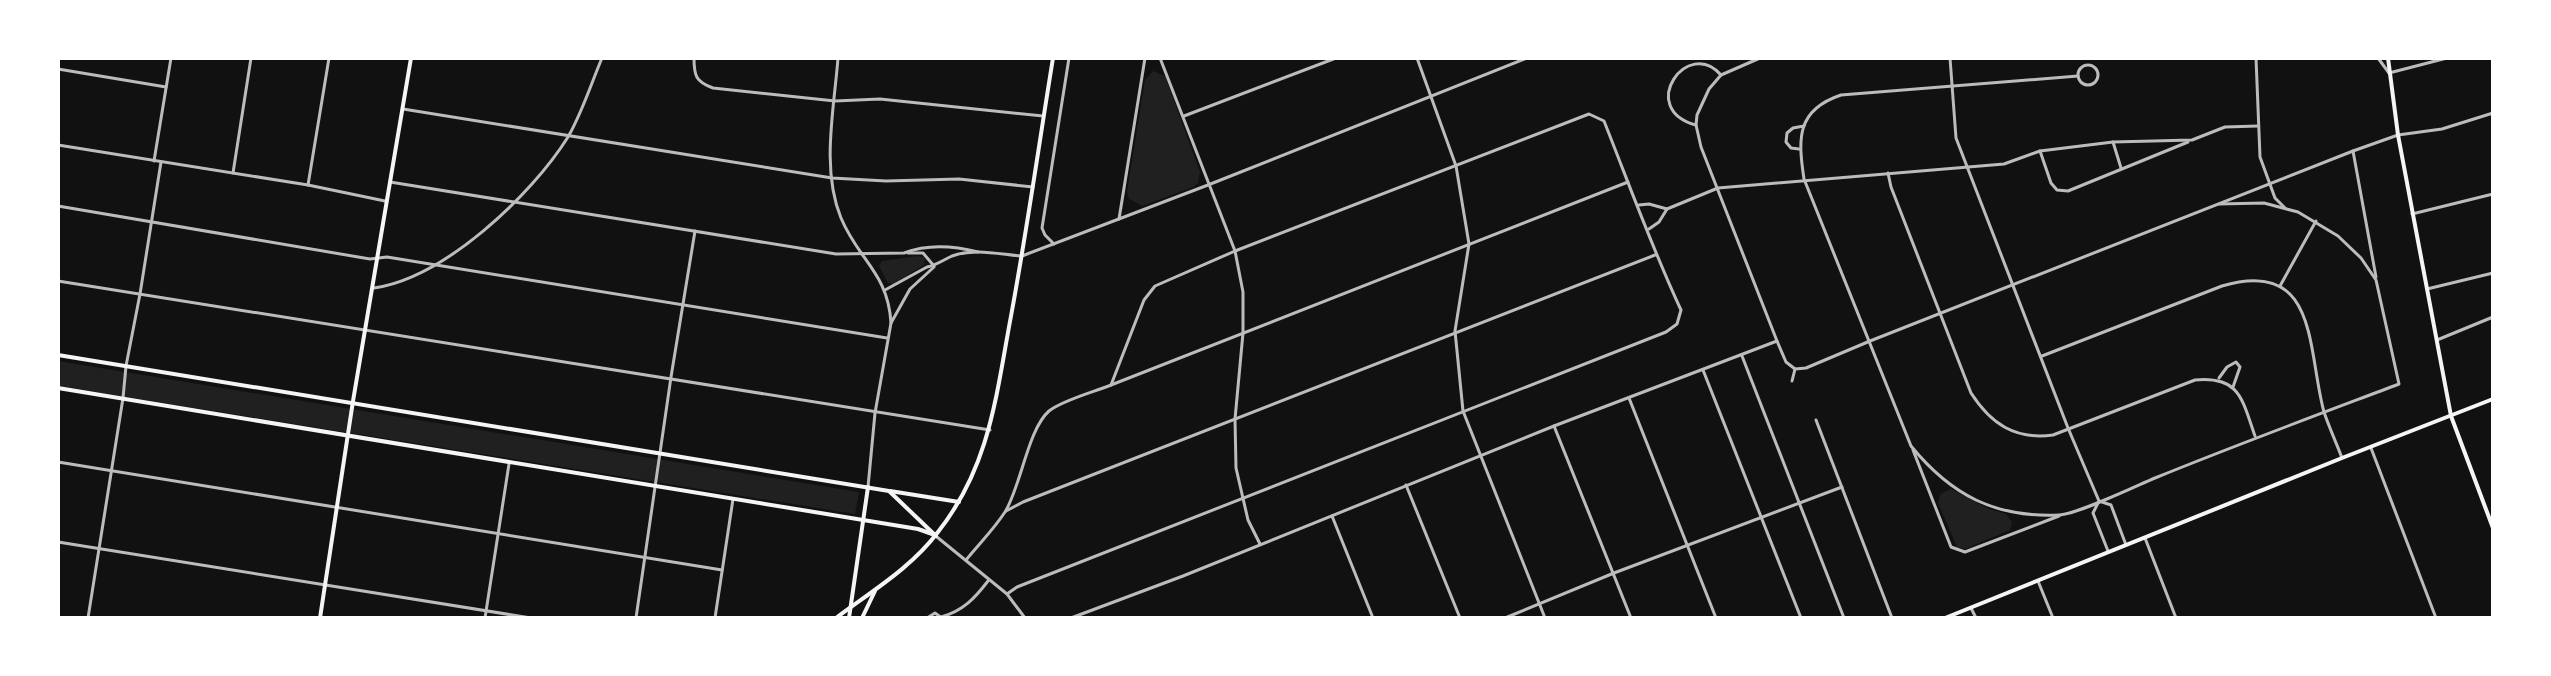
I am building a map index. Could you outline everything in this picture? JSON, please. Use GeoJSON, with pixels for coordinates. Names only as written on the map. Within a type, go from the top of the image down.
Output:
{"type":"FeatureCollection","features":[{"type":"Feature","properties":{"kind":"main road"},"geometry":{"type":"LineString","coordinates":[[320,618],[411,58]]}},
{"type":"Feature","properties":{"kind":"main road"},"geometry":{"type":"LineString","coordinates":[[836,618],[897,575],[936,536],[980,462],[990,430],[1022,256],[1053,58]]}},
{"type":"Feature","properties":{"kind":"main road"},"geometry":{"type":"LineString","coordinates":[[2388,58],[2398,135],[2451,416],[2493,528]]}},
{"type":"Feature","properties":{"kind":"main road"},"geometry":{"type":"LineString","coordinates":[[58,355],[959,502]]}},
{"type":"Feature","properties":{"kind":"main road"},"geometry":{"type":"LineString","coordinates":[[58,388],[348,438],[509,461],[918,529],[936,536]]}},
{"type":"Feature","properties":{"kind":"main road"},"geometry":{"type":"LineString","coordinates":[[1945,618],[2493,399]]}},
{"type":"Feature","properties":{"kind":"main road"},"geometry":{"type":"LineString","coordinates":[[849,618],[868,487]]}},
{"type":"Feature","properties":{"kind":"main road"},"geometry":{"type":"LineString","coordinates":[[889,491],[936,536]]}},
{"type":"Feature","properties":{"kind":"main road"},"geometry":{"type":"LineString","coordinates":[[862,618],[875,590]]}},
{"type":"Feature","properties":{"kind":"street"},"geometry":{"type":"LineString","coordinates":[[154,161],[171,58]]}},
{"type":"Feature","properties":{"kind":"street"},"geometry":{"type":"LineString","coordinates":[[233,173],[251,58]]}},
{"type":"Feature","properties":{"kind":"street"},"geometry":{"type":"LineString","coordinates":[[308,185],[329,58]]}},
{"type":"Feature","properties":{"kind":"street"},"geometry":{"type":"LineString","coordinates":[[374,288],[390,286],[434,265],[494,222],[516,202],[569,135],[602,58]]}},
{"type":"Feature","properties":{"kind":"street"},"geometry":{"type":"LineString","coordinates":[[694,58],[696,77],[702,85],[713,88],[835,101],[880,99],[1043,116]]}},
{"type":"Feature","properties":{"kind":"street"},"geometry":{"type":"LineString","coordinates":[[838,58],[831,138],[835,197],[841,217],[885,290],[891,323]]}},
{"type":"Feature","properties":{"kind":"street"},"geometry":{"type":"LineString","coordinates":[[1054,244],[1042,228],[1069,58]]}},
{"type":"Feature","properties":{"kind":"street"},"geometry":{"type":"LineString","coordinates":[[1119,219],[1145,58]]}},
{"type":"Feature","properties":{"kind":"street"},"geometry":{"type":"LineString","coordinates":[[1160,58],[1235,251],[1243,292],[1243,333],[1235,419],[1236,468],[1248,520],[1260,544]]}},
{"type":"Feature","properties":{"kind":"street"},"geometry":{"type":"LineString","coordinates":[[1184,116],[1336,58]]}},
{"type":"Feature","properties":{"kind":"street"},"geometry":{"type":"LineString","coordinates":[[1417,58],[1456,166],[1469,244],[1455,331],[1463,411],[1545,618]]}},
{"type":"Feature","properties":{"kind":"street"},"geometry":{"type":"LineString","coordinates":[[904,253],[939,247],[1022,256],[1527,58]]}},
{"type":"Feature","properties":{"kind":"street"},"geometry":{"type":"LineString","coordinates":[[1760,58],[1721,75],[1702,102],[1696,125],[1701,147],[1777,341],[1786,362],[1795,369],[1806,368],[2353,151],[2398,135],[2442,129],[2493,113]]}},
{"type":"Feature","properties":{"kind":"street"},"geometry":{"type":"LineString","coordinates":[[1950,58],[1956,138],[1966,167],[2068,428],[2099,501],[2111,505],[2126,546]]}},
{"type":"Feature","properties":{"kind":"street"},"geometry":{"type":"LineString","coordinates":[[2256,58],[2260,157],[2275,198],[2285,208]]}},
{"type":"Feature","properties":{"kind":"street"},"geometry":{"type":"LineString","coordinates":[[2378,58],[2389,73],[2447,58]]}},
{"type":"Feature","properties":{"kind":"street"},"geometry":{"type":"LineString","coordinates":[[1696,125],[1682,122],[1674,113],[1668,103],[1671,84],[1677,73],[1696,63],[1714,67],[1721,75]]}},
{"type":"Feature","properties":{"kind":"street"},"geometry":{"type":"LineString","coordinates":[[2089,64],[2097,68],[2099,74],[2098,80],[2091,85],[2082,83],[2078,76],[2081,67],[2089,64]]}},
{"type":"Feature","properties":{"kind":"street"},"geometry":{"type":"LineString","coordinates":[[58,69],[166,87]]}},
{"type":"Feature","properties":{"kind":"street"},"geometry":{"type":"LineString","coordinates":[[2078,76],[1841,95],[1825,100],[1804,126],[1800,149],[1804,179],[1951,547],[1958,551],[1965,552],[2063,515],[2255,437],[2399,384],[2376,280],[2353,151]]}},
{"type":"Feature","properties":{"kind":"street"},"geometry":{"type":"LineString","coordinates":[[403,109],[832,178],[886,181],[959,179],[1033,187]]}},
{"type":"Feature","properties":{"kind":"street"},"geometry":{"type":"LineString","coordinates":[[1007,594],[1017,587],[1666,332],[1677,324],[1681,310],[1655,255],[1604,121],[1589,114],[1235,251],[1155,286],[1144,300],[1111,385]]}},
{"type":"Feature","properties":{"kind":"street"},"geometry":{"type":"LineString","coordinates":[[1800,149],[1791,148],[1786,142],[1787,133],[1804,126]]}},
{"type":"Feature","properties":{"kind":"street"},"geometry":{"type":"LineString","coordinates":[[2040,151],[2051,183],[2057,190],[2068,191],[2225,127],[2258,126]]}},
{"type":"Feature","properties":{"kind":"street"},"geometry":{"type":"LineString","coordinates":[[1648,230],[1659,222],[1667,209],[1718,188],[2004,164],[2040,151],[2113,142],[2192,140]]}},
{"type":"Feature","properties":{"kind":"street"},"geometry":{"type":"LineString","coordinates":[[2113,142],[2121,168]]}},
{"type":"Feature","properties":{"kind":"street"},"geometry":{"type":"LineString","coordinates":[[58,145],[308,185],[387,201]]}},
{"type":"Feature","properties":{"kind":"street"},"geometry":{"type":"LineString","coordinates":[[88,618],[161,162]]}},
{"type":"Feature","properties":{"kind":"street"},"geometry":{"type":"LineString","coordinates":[[1888,173],[1971,393],[1992,419],[2005,428],[2035,437],[2053,435],[2195,380],[2219,379],[2233,387],[2244,404],[2255,437]]}},
{"type":"Feature","properties":{"kind":"street"},"geometry":{"type":"LineString","coordinates":[[390,182],[836,254],[923,253],[934,266]]}},
{"type":"Feature","properties":{"kind":"street"},"geometry":{"type":"LineString","coordinates":[[966,560],[1006,511],[1036,430],[1052,409],[1628,182]]}},
{"type":"Feature","properties":{"kind":"street"},"geometry":{"type":"LineString","coordinates":[[2412,214],[2493,194]]}},
{"type":"Feature","properties":{"kind":"street"},"geometry":{"type":"LineString","coordinates":[[2219,204],[2264,203],[2316,221],[2361,258],[2376,280]]}},
{"type":"Feature","properties":{"kind":"street"},"geometry":{"type":"LineString","coordinates":[[1638,205],[1649,204],[1667,209]]}},
{"type":"Feature","properties":{"kind":"street"},"geometry":{"type":"LineString","coordinates":[[58,206],[370,259],[387,257],[887,338]]}},
{"type":"Feature","properties":{"kind":"street"},"geometry":{"type":"LineString","coordinates":[[2280,286],[2316,221]]}},
{"type":"Feature","properties":{"kind":"street"},"geometry":{"type":"LineString","coordinates":[[636,618],[695,231]]}},
{"type":"Feature","properties":{"kind":"street"},"geometry":{"type":"LineString","coordinates":[[868,487],[875,413],[891,323],[910,289],[934,266],[954,256],[978,252]]}},
{"type":"Feature","properties":{"kind":"street"},"geometry":{"type":"LineString","coordinates":[[1006,511],[1455,331],[1655,255]]}},
{"type":"Feature","properties":{"kind":"street"},"geometry":{"type":"LineString","coordinates":[[885,290],[934,266]]}},
{"type":"Feature","properties":{"kind":"street"},"geometry":{"type":"LineString","coordinates":[[2427,289],[2493,273]]}},
{"type":"Feature","properties":{"kind":"street"},"geometry":{"type":"LineString","coordinates":[[2042,356],[2245,279],[2280,286],[2302,309],[2325,412],[2342,458]]}},
{"type":"Feature","properties":{"kind":"street"},"geometry":{"type":"LineString","coordinates":[[58,281],[990,430]]}},
{"type":"Feature","properties":{"kind":"street"},"geometry":{"type":"LineString","coordinates":[[2437,340],[2493,317]]}},
{"type":"Feature","properties":{"kind":"street"},"geometry":{"type":"LineString","coordinates":[[1071,618],[1777,341]]}},
{"type":"Feature","properties":{"kind":"street"},"geometry":{"type":"LineString","coordinates":[[1742,356],[1844,618]]}},
{"type":"Feature","properties":{"kind":"street"},"geometry":{"type":"LineString","coordinates":[[2219,379],[2227,367],[2236,362],[2240,367],[2233,387]]}},
{"type":"Feature","properties":{"kind":"street"},"geometry":{"type":"LineString","coordinates":[[1792,381],[1795,369]]}},
{"type":"Feature","properties":{"kind":"street"},"geometry":{"type":"LineString","coordinates":[[1703,370],[1801,618]]}},
{"type":"Feature","properties":{"kind":"street"},"geometry":{"type":"LineString","coordinates":[[1629,397],[1716,618]]}},
{"type":"Feature","properties":{"kind":"street"},"geometry":{"type":"LineString","coordinates":[[1816,420],[1892,618]]}},
{"type":"Feature","properties":{"kind":"street"},"geometry":{"type":"LineString","coordinates":[[1554,426],[1631,618]]}},
{"type":"Feature","properties":{"kind":"street"},"geometry":{"type":"LineString","coordinates":[[1911,446],[1947,484],[1967,497],[2008,511],[2063,515]]}},
{"type":"Feature","properties":{"kind":"street"},"geometry":{"type":"LineString","coordinates":[[2371,448],[2436,618]]}},
{"type":"Feature","properties":{"kind":"street"},"geometry":{"type":"LineString","coordinates":[[485,618],[509,461]]}},
{"type":"Feature","properties":{"kind":"street"},"geometry":{"type":"LineString","coordinates":[[58,462],[722,570]]}},
{"type":"Feature","properties":{"kind":"street"},"geometry":{"type":"LineString","coordinates":[[1406,485],[1460,618]]}},
{"type":"Feature","properties":{"kind":"street"},"geometry":{"type":"LineString","coordinates":[[1505,618],[1614,573],[1842,487]]}},
{"type":"Feature","properties":{"kind":"street"},"geometry":{"type":"LineString","coordinates":[[715,618],[733,499]]}},
{"type":"Feature","properties":{"kind":"street"},"geometry":{"type":"LineString","coordinates":[[2099,501],[2093,513],[2109,553]]}},
{"type":"Feature","properties":{"kind":"street"},"geometry":{"type":"LineString","coordinates":[[1332,516],[1373,618]]}},
{"type":"Feature","properties":{"kind":"street"},"geometry":{"type":"LineString","coordinates":[[936,536],[1007,594],[1025,618]]}},
{"type":"Feature","properties":{"kind":"street"},"geometry":{"type":"LineString","coordinates":[[2145,538],[2176,618]]}},
{"type":"Feature","properties":{"kind":"street"},"geometry":{"type":"LineString","coordinates":[[58,542],[531,618]]}},
{"type":"Feature","properties":{"kind":"street"},"geometry":{"type":"LineString","coordinates":[[927,618],[933,613],[941,617],[964,607],[988,581]]}},
{"type":"Feature","properties":{"kind":"street"},"geometry":{"type":"LineString","coordinates":[[2038,581],[2053,618]]}},
{"type":"Feature","properties":{"kind":"street"},"geometry":{"type":"LineString","coordinates":[[1971,608],[1976,618]]}},
{"type":"Feature","properties":{"kind":"shaded area"},"geometry":{"type":"Polygon","coordinates":[[[1153,71],[1165,76],[1200,172],[1198,183],[1193,187],[1142,206],[1129,199],[1127,192],[1145,80],[1153,71]]]}},
{"type":"Feature","properties":{"kind":"shaded area"},"geometry":{"type":"Polygon","coordinates":[[[918,256],[925,258],[924,265],[893,284],[888,283],[879,266],[882,261],[918,256]]]}},
{"type":"Feature","properties":{"kind":"shaded area"},"geometry":{"type":"Polygon","coordinates":[[[58,361],[859,492],[855,514],[58,386],[58,361]]]}},
{"type":"Feature","properties":{"kind":"shaded area"},"geometry":{"type":"Polygon","coordinates":[[[1951,489],[1989,509],[2006,514],[2012,522],[2010,530],[1965,549],[1957,547],[1938,503],[1940,494],[1951,489]]]}}]}
